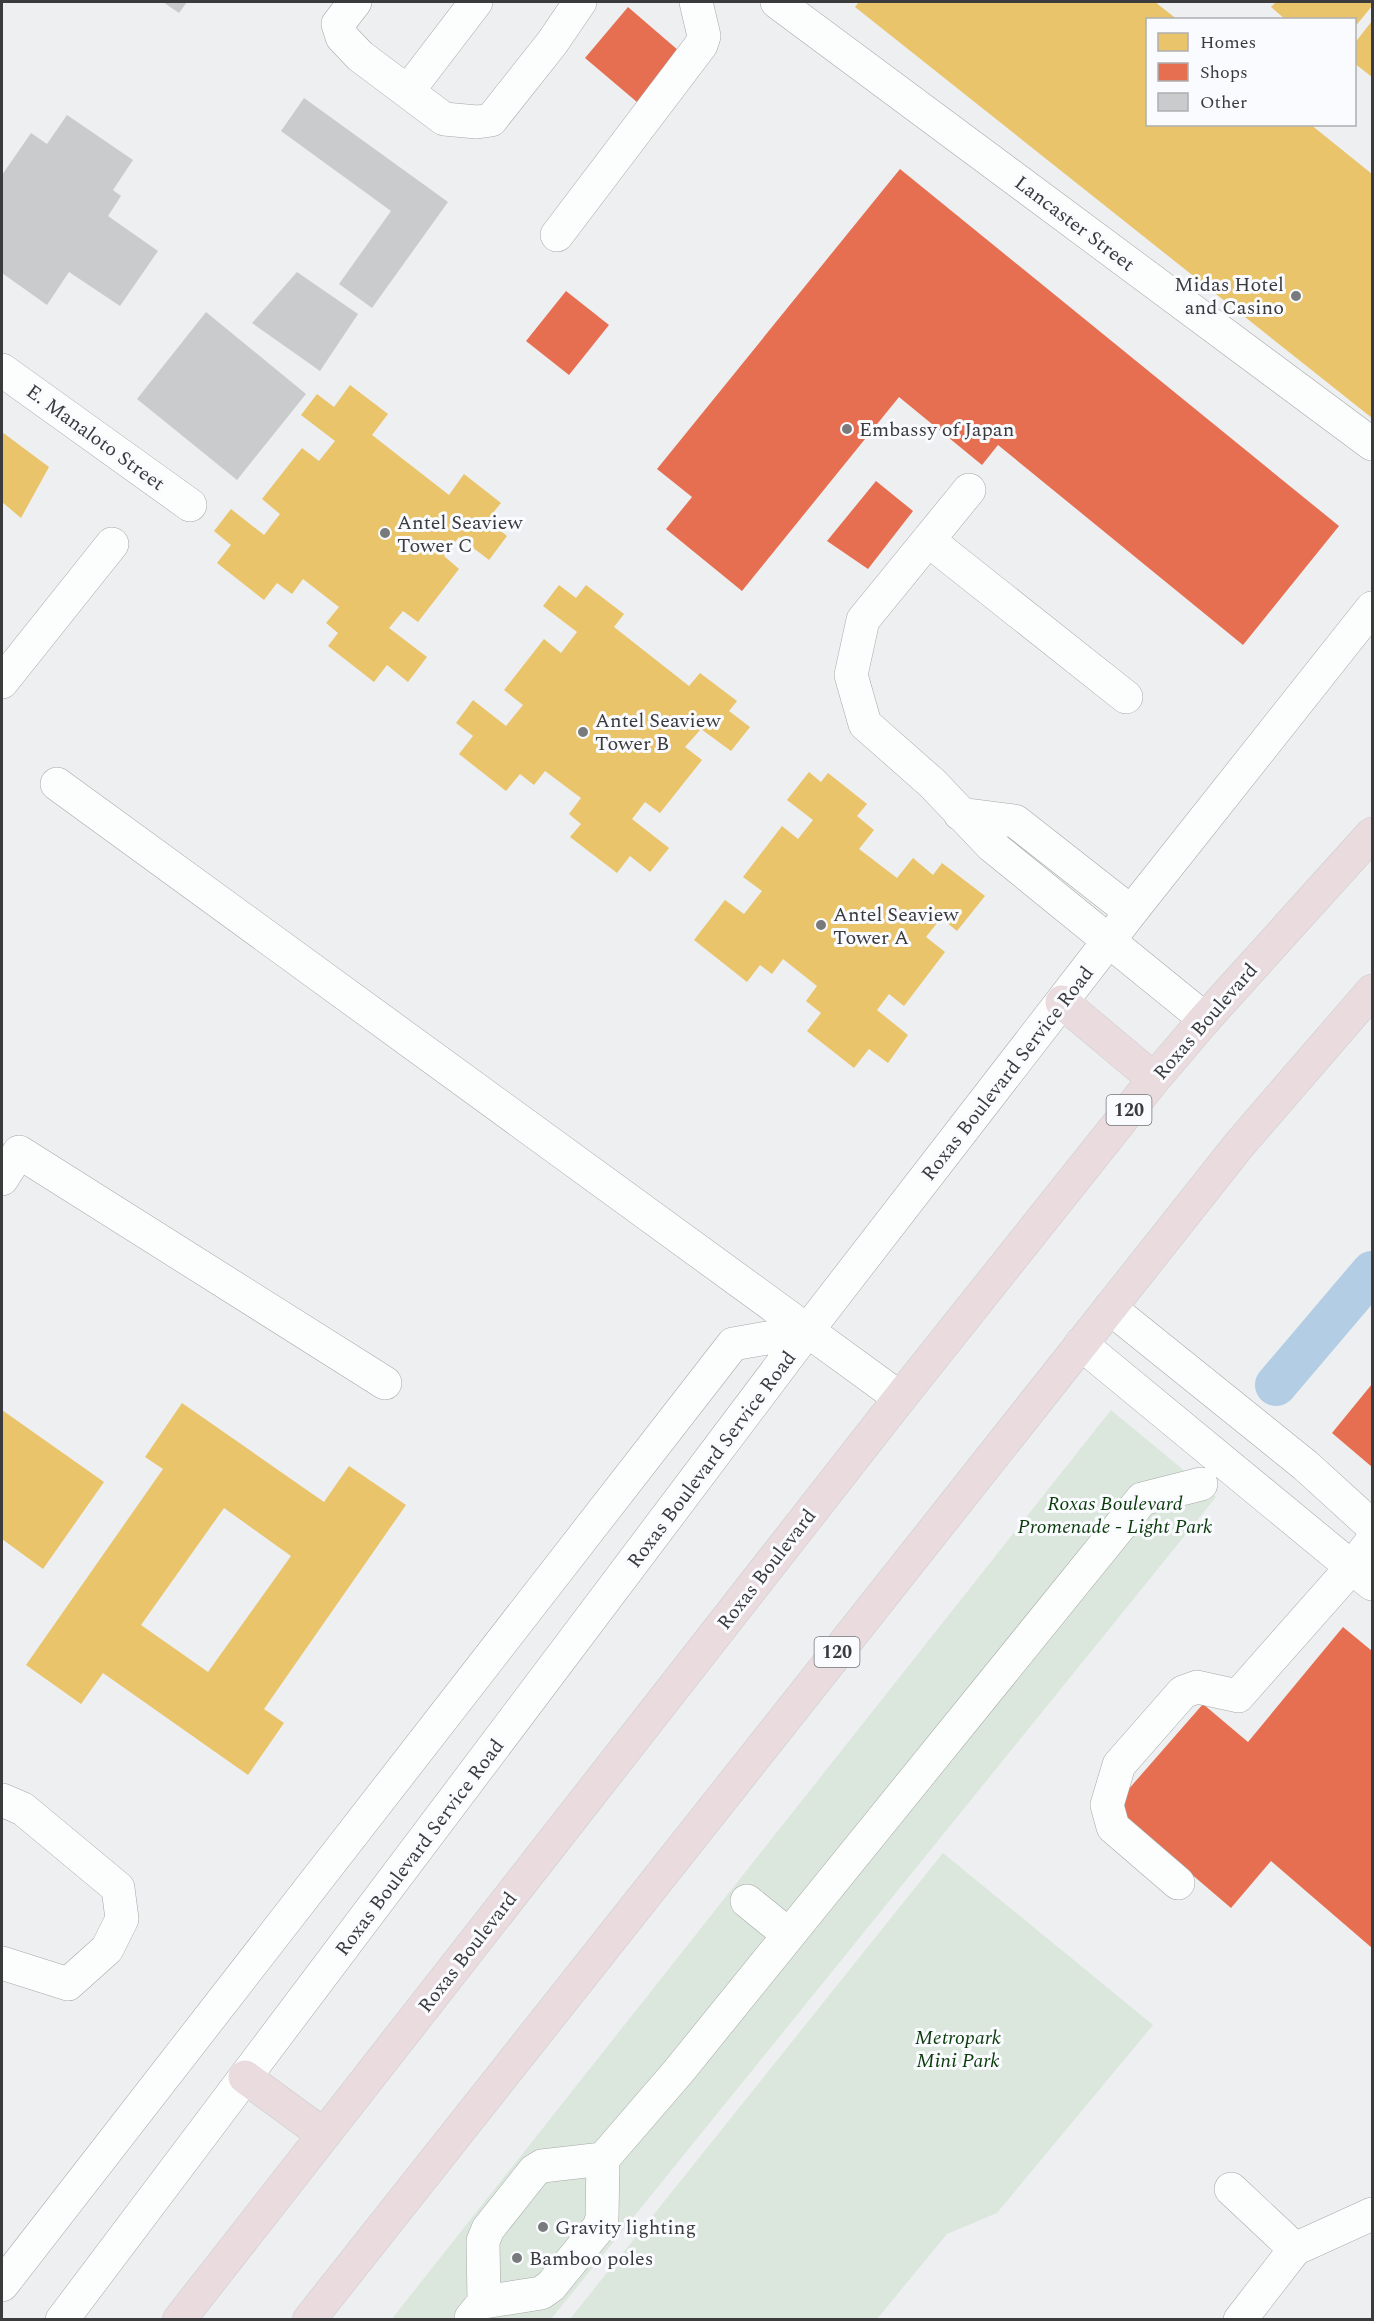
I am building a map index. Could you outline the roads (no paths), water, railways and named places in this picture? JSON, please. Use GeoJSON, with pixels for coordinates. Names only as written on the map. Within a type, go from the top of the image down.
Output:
{"type":"FeatureCollection","features":[{"type":"Feature","properties":{"kind":"highway","name":"Roxas Boulevard"},"geometry":{"type":"LineString","coordinates":[[179,2319],[900,1398],[1154,1079],[1372,834]]}},
{"type":"Feature","properties":{"kind":"highway","name":"120"},"geometry":{"type":"LineString","coordinates":[[309,2319],[1239,1145],[1372,991]]}},
{"type":"Feature","properties":{"kind":"highway"},"geometry":{"type":"LineString","coordinates":[[1062,1002],[1154,1079]]}},
{"type":"Feature","properties":{"kind":"highway"},"geometry":{"type":"LineString","coordinates":[[245,2077],[324,2135]]}},
{"type":"Feature","properties":{"kind":"street"},"geometry":{"type":"LineString","coordinates":[[355,2],[338,24],[342,37],[360,56],[444,119],[477,122],[491,120],[552,43],[580,2]]}},
{"type":"Feature","properties":{"kind":"street"},"geometry":{"type":"LineString","coordinates":[[408,91],[476,2]]}},
{"type":"Feature","properties":{"kind":"street"},"geometry":{"type":"LineString","coordinates":[[557,235],[701,45],[704,36],[696,2]]}},
{"type":"Feature","properties":{"kind":"street","name":"Lancaster Street"},"geometry":{"type":"LineString","coordinates":[[777,2],[1372,444]]}},
{"type":"Feature","properties":{"kind":"street","name":"E. Manaloto Street"},"geometry":{"type":"LineString","coordinates":[[2,370],[190,505]]}},
{"type":"Feature","properties":{"kind":"street"},"geometry":{"type":"LineString","coordinates":[[969,490],[863,620],[851,675],[864,724],[932,783],[992,846],[1205,1019]]}},
{"type":"Feature","properties":{"kind":"street"},"geometry":{"type":"LineString","coordinates":[[928,540],[1126,697]]}},
{"type":"Feature","properties":{"kind":"street"},"geometry":{"type":"LineString","coordinates":[[2,682],[112,544]]}},
{"type":"Feature","properties":{"kind":"street","name":"Roxas Boulevard Service Road"},"geometry":{"type":"LineString","coordinates":[[62,2319],[807,1331],[1131,912],[1372,608]]}},
{"type":"Feature","properties":{"kind":"street"},"geometry":{"type":"LineString","coordinates":[[57,784],[900,1398]]}},
{"type":"Feature","properties":{"kind":"street"},"geometry":{"type":"LineString","coordinates":[[960,814],[1015,821],[1131,912]]}},
{"type":"Feature","properties":{"kind":"street"},"geometry":{"type":"LineString","coordinates":[[2,1179],[19,1152],[385,1383]]}},
{"type":"Feature","properties":{"kind":"street"},"geometry":{"type":"LineString","coordinates":[[1110,1308],[1305,1465],[1372,1526]]}},
{"type":"Feature","properties":{"kind":"street"},"geometry":{"type":"LineString","coordinates":[[2,2285],[733,1344],[807,1331]]}},
{"type":"Feature","properties":{"kind":"street"},"geometry":{"type":"LineString","coordinates":[[1081,1344],[1362,1575]]}},
{"type":"Feature","properties":{"kind":"street"},"geometry":{"type":"LineString","coordinates":[[1275,1502],[1305,1465]]}},
{"type":"Feature","properties":{"kind":"street"},"geometry":{"type":"LineString","coordinates":[[603,2159],[542,2166],[534,2171],[488,2229],[483,2241],[477,2311],[541,2293],[551,2286],[598,2227],[602,2218],[603,2159],[678,2072],[1142,1498],[1201,1484]]}},
{"type":"Feature","properties":{"kind":"street"},"geometry":{"type":"LineString","coordinates":[[1178,1883],[1113,1827],[1107,1805],[1119,1765],[1184,1692],[1197,1687],[1238,1696],[1362,1575],[1372,1541]]}},
{"type":"Feature","properties":{"kind":"street"},"geometry":{"type":"LineString","coordinates":[[2,1800],[23,1809],[118,1888],[122,1919],[107,1949],[68,1984],[2,1964]]}},
{"type":"Feature","properties":{"kind":"street"},"geometry":{"type":"LineString","coordinates":[[747,1901],[789,1935]]}},
{"type":"Feature","properties":{"kind":"street"},"geometry":{"type":"LineString","coordinates":[[1231,2189],[1295,2249]]}},
{"type":"Feature","properties":{"kind":"street"},"geometry":{"type":"LineString","coordinates":[[1240,2319],[1295,2249],[1372,2214]]}},
{"type":"Feature","properties":{"kind":"waterway"},"geometry":{"type":"LineString","coordinates":[[1276,1385],[1372,1272]]}},
{"type":"Feature","properties":{"kind":"place","name":"Midas Hotel and Casino"},"geometry":{"type":"Point","coordinates":[1296,296]}},
{"type":"Feature","properties":{"kind":"place","name":"Embassy of Japan"},"geometry":{"type":"Point","coordinates":[847,429]}},
{"type":"Feature","properties":{"kind":"place","name":"Antel Seaview Tower C"},"geometry":{"type":"Point","coordinates":[385,533]}},
{"type":"Feature","properties":{"kind":"place","name":"Antel Seaview Tower B"},"geometry":{"type":"Point","coordinates":[583,732]}},
{"type":"Feature","properties":{"kind":"place","name":"Antel Seaview Tower A"},"geometry":{"type":"Point","coordinates":[821,925]}},
{"type":"Feature","properties":{"kind":"place","name":"Gravity lighting"},"geometry":{"type":"Point","coordinates":[543,2227]}},
{"type":"Feature","properties":{"kind":"place","name":"Bamboo poles"},"geometry":{"type":"Point","coordinates":[517,2258]}},
{"type":"Feature","properties":{"kind":"park label","name":"Roxas Boulevard Promenade - Light Park"},"geometry":{"type":"Point","coordinates":[1115,1514]}},
{"type":"Feature","properties":{"kind":"park label","name":"Metropark Mini Park"},"geometry":{"type":"Point","coordinates":[958,2048]}}]}
